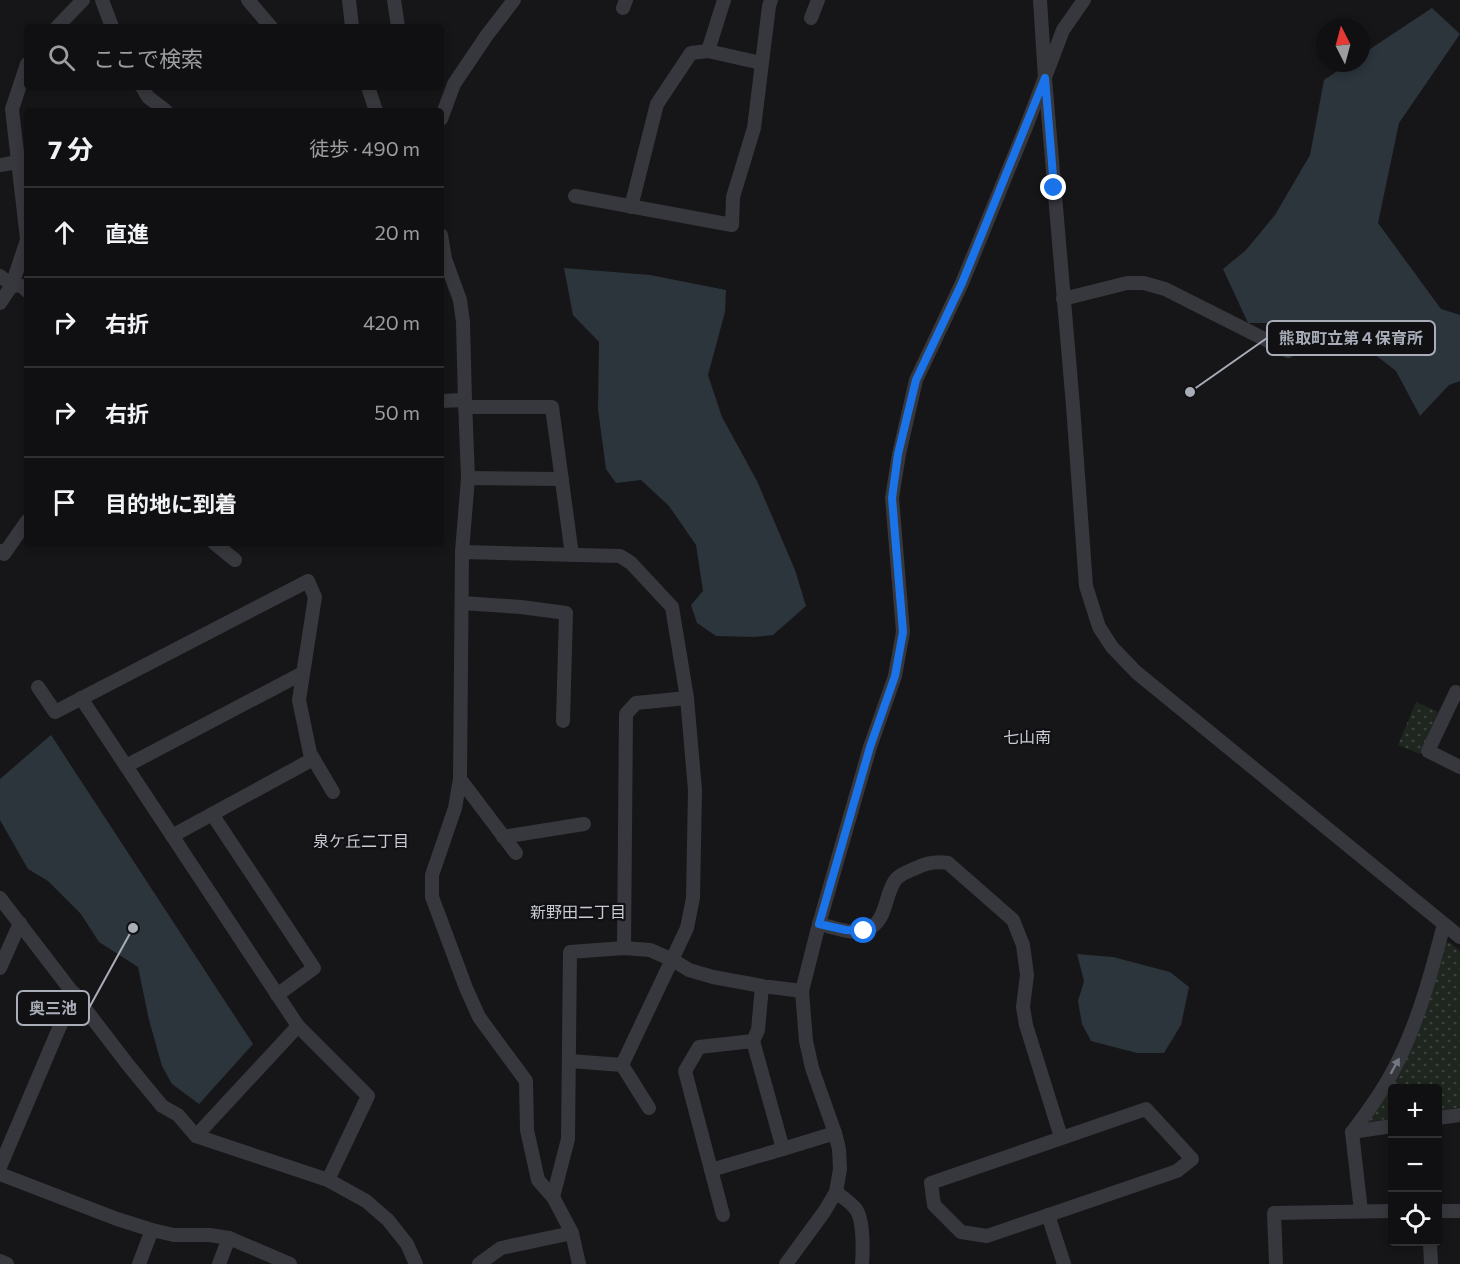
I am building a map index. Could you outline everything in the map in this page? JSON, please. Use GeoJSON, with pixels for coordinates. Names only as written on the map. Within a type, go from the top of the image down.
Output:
{"type":"FeatureCollection","features":[{"type":"Feature","properties":{"kind":"street"},"geometry":{"type":"LineString","coordinates":[[60,24],[82,0]]}},
{"type":"Feature","properties":{"kind":"street"},"geometry":{"type":"LineString","coordinates":[[102,0],[111,24]]}},
{"type":"Feature","properties":{"kind":"street"},"geometry":{"type":"LineString","coordinates":[[248,0],[268,24]]}},
{"type":"Feature","properties":{"kind":"street"},"geometry":{"type":"LineString","coordinates":[[348,0],[352,24]]}},
{"type":"Feature","properties":{"kind":"street"},"geometry":{"type":"LineString","coordinates":[[394,0],[398,24]]}},
{"type":"Feature","properties":{"kind":"street"},"geometry":{"type":"LineString","coordinates":[[443,108],[447,82],[514,0]]}},
{"type":"Feature","properties":{"kind":"street"},"geometry":{"type":"LineString","coordinates":[[708,51],[723,0]]}},
{"type":"Feature","properties":{"kind":"street"},"geometry":{"type":"LineString","coordinates":[[575,196],[732,225],[733,197],[754,128],[771,0]]}},
{"type":"Feature","properties":{"kind":"street"},"geometry":{"type":"LineString","coordinates":[[811,18],[818,0]]}},
{"type":"Feature","properties":{"kind":"street"},"geometry":{"type":"LineString","coordinates":[[1040,0],[1086,586],[1099,627],[1112,647],[1136,672],[1460,937]]}},
{"type":"Feature","properties":{"kind":"street"},"geometry":{"type":"LineString","coordinates":[[786,1264],[836,1192],[840,1169],[835,1133],[812,1068],[806,1041],[802,991],[870,747],[895,676],[903,632],[892,498],[898,454],[916,380],[962,283],[1063,30],[1083,0]]}},
{"type":"Feature","properties":{"kind":"street"},"geometry":{"type":"LineString","coordinates":[[631,207],[657,104],[691,53],[708,51],[761,63]]}},
{"type":"Feature","properties":{"kind":"street"},"geometry":{"type":"LineString","coordinates":[[24,73],[12,109],[24,213]]}},
{"type":"Feature","properties":{"kind":"street"},"geometry":{"type":"LineString","coordinates":[[144,90],[148,97],[162,108]]}},
{"type":"Feature","properties":{"kind":"street"},"geometry":{"type":"LineString","coordinates":[[369,90],[374,108]]}},
{"type":"Feature","properties":{"kind":"street"},"geometry":{"type":"LineString","coordinates":[[0,165],[18,162]]}},
{"type":"Feature","properties":{"kind":"street"},"geometry":{"type":"LineString","coordinates":[[0,303],[12,285],[24,248]]}},
{"type":"Feature","properties":{"kind":"street"},"geometry":{"type":"LineString","coordinates":[[444,253],[460,300],[464,322],[468,478],[462,552],[460,779],[455,808],[432,874],[432,897],[479,1017],[526,1081],[527,1130],[538,1180],[553,1197],[572,1233],[579,1264]]}},
{"type":"Feature","properties":{"kind":"street"},"geometry":{"type":"LineString","coordinates":[[0,276],[12,285],[24,288]]}},
{"type":"Feature","properties":{"kind":"street"},"geometry":{"type":"LineString","coordinates":[[1063,298],[1127,283],[1144,283],[1165,289],[1288,351]]}},
{"type":"Feature","properties":{"kind":"street"},"geometry":{"type":"LineString","coordinates":[[444,401],[552,406],[572,555]]}},
{"type":"Feature","properties":{"kind":"street"},"geometry":{"type":"LineString","coordinates":[[468,478],[562,479]]}},
{"type":"Feature","properties":{"kind":"street"},"geometry":{"type":"LineString","coordinates":[[0,551],[4,554],[24,524]]}},
{"type":"Feature","properties":{"kind":"street"},"geometry":{"type":"LineString","coordinates":[[218,546],[235,560]]}},
{"type":"Feature","properties":{"kind":"street"},"geometry":{"type":"LineString","coordinates":[[462,552],[620,556],[631,563],[672,608],[687,698],[694,790],[693,898],[687,928],[622,1065]]}},
{"type":"Feature","properties":{"kind":"street"},"geometry":{"type":"LineString","coordinates":[[38,687],[55,712],[308,581],[315,597],[299,699],[310,753],[333,792]]}},
{"type":"Feature","properties":{"kind":"street"},"geometry":{"type":"LineString","coordinates":[[462,603],[566,614],[563,721]]}},
{"type":"Feature","properties":{"kind":"street"},"geometry":{"type":"LineString","coordinates":[[126,766],[303,673]]}},
{"type":"Feature","properties":{"kind":"street"},"geometry":{"type":"LineString","coordinates":[[1460,694],[1456,692],[1428,751],[1460,767]]}},
{"type":"Feature","properties":{"kind":"street"},"geometry":{"type":"LineString","coordinates":[[81,698],[298,1026],[368,1096],[328,1180]]}},
{"type":"Feature","properties":{"kind":"street"},"geometry":{"type":"LineString","coordinates":[[624,948],[626,714],[636,703],[687,698]]}},
{"type":"Feature","properties":{"kind":"street"},"geometry":{"type":"LineString","coordinates":[[172,836],[314,759]]}},
{"type":"Feature","properties":{"kind":"street"},"geometry":{"type":"LineString","coordinates":[[460,779],[516,853]]}},
{"type":"Feature","properties":{"kind":"street"},"geometry":{"type":"LineString","coordinates":[[212,814],[314,968],[278,995]]}},
{"type":"Feature","properties":{"kind":"street"},"geometry":{"type":"LineString","coordinates":[[503,837],[584,824]]}},
{"type":"Feature","properties":{"kind":"street"},"geometry":{"type":"LineString","coordinates":[[819,924],[864,931],[878,924],[894,882],[901,875],[937,861],[948,863],[1013,920],[1023,945],[1027,975],[1023,1007],[1026,1025],[1061,1137]]}},
{"type":"Feature","properties":{"kind":"street"},"geometry":{"type":"LineString","coordinates":[[0,898],[129,1066],[162,1106],[178,1116],[196,1136],[328,1180],[366,1201],[388,1220],[407,1244],[416,1264]]}},
{"type":"Feature","properties":{"kind":"street"},"geometry":{"type":"LineString","coordinates":[[0,968],[20,924]]}},
{"type":"Feature","properties":{"kind":"street"},"geometry":{"type":"LineString","coordinates":[[1361,1211],[1352,1132],[1373,1105],[1399,1059],[1425,995],[1444,924]]}},
{"type":"Feature","properties":{"kind":"street"},"geometry":{"type":"LineString","coordinates":[[553,1197],[568,1139],[570,952],[624,948],[650,950],[689,970],[713,977],[802,991]]}},
{"type":"Feature","properties":{"kind":"street"},"geometry":{"type":"LineString","coordinates":[[762,986],[758,1030],[753,1041],[783,1149]]}},
{"type":"Feature","properties":{"kind":"street"},"geometry":{"type":"LineString","coordinates":[[0,1167],[74,993]]}},
{"type":"Feature","properties":{"kind":"street"},"geometry":{"type":"LineString","coordinates":[[196,1136],[298,1026]]}},
{"type":"Feature","properties":{"kind":"street"},"geometry":{"type":"LineString","coordinates":[[723,1215],[685,1071],[699,1047],[753,1041]]}},
{"type":"Feature","properties":{"kind":"street"},"geometry":{"type":"LineString","coordinates":[[570,1061],[622,1065]]}},
{"type":"Feature","properties":{"kind":"street"},"geometry":{"type":"LineString","coordinates":[[622,1065],[649,1108]]}},
{"type":"Feature","properties":{"kind":"street"},"geometry":{"type":"LineString","coordinates":[[1146,1108],[1192,1159],[1177,1171],[1048,1215],[987,1236],[960,1232],[934,1205],[931,1183],[1146,1108]]}},
{"type":"Feature","properties":{"kind":"street"},"geometry":{"type":"LineString","coordinates":[[1442,1117],[1460,1115]]}},
{"type":"Feature","properties":{"kind":"street"},"geometry":{"type":"LineString","coordinates":[[1352,1132],[1388,1127]]}},
{"type":"Feature","properties":{"kind":"street"},"geometry":{"type":"LineString","coordinates":[[711,1170],[835,1133]]}},
{"type":"Feature","properties":{"kind":"street"},"geometry":{"type":"LineString","coordinates":[[0,1174],[152,1230],[174,1235],[210,1234],[229,1238],[290,1264]]}},
{"type":"Feature","properties":{"kind":"street"},"geometry":{"type":"LineString","coordinates":[[836,1192],[860,1215],[862,1264]]}},
{"type":"Feature","properties":{"kind":"street"},"geometry":{"type":"LineString","coordinates":[[1276,1264],[1274,1213],[1388,1211]]}},
{"type":"Feature","properties":{"kind":"street"},"geometry":{"type":"LineString","coordinates":[[1442,1211],[1460,1211]]}},
{"type":"Feature","properties":{"kind":"street"},"geometry":{"type":"LineString","coordinates":[[1048,1215],[1064,1264]]}},
{"type":"Feature","properties":{"kind":"street"},"geometry":{"type":"LineString","coordinates":[[139,1264],[152,1230]]}},
{"type":"Feature","properties":{"kind":"street"},"geometry":{"type":"LineString","coordinates":[[478,1264],[501,1248],[572,1233]]}},
{"type":"Feature","properties":{"kind":"street"},"geometry":{"type":"LineString","coordinates":[[219,1264],[229,1238]]}},
{"type":"Feature","properties":{"kind":"street"},"geometry":{"type":"LineString","coordinates":[[1430,1246],[1431,1264]]}},
{"type":"Feature","properties":{"kind":"street"},"geometry":{"type":"LineString","coordinates":[[0,1261],[7,1264]]}},
{"type":"Feature","properties":{"kind":"shaded area"},"geometry":{"type":"Polygon","coordinates":[[[1432,8],[1460,34],[1399,123],[1378,223],[1441,309],[1460,315],[1460,381],[1449,385],[1420,416],[1396,371],[1334,323],[1248,323],[1223,269],[1246,250],[1275,215],[1310,155],[1324,80],[1336,72],[1370,72],[1370,49],[1432,8]]]}},
{"type":"Feature","properties":{"kind":"shaded area"},"geometry":{"type":"Polygon","coordinates":[[[564,268],[650,275],[726,290],[725,312],[708,375],[722,417],[757,481],[795,570],[806,606],[773,635],[716,636],[697,623],[691,605],[703,591],[696,545],[669,506],[641,480],[616,483],[606,469],[598,409],[599,342],[573,315],[564,268]]]}},
{"type":"Feature","properties":{"kind":"shaded area"},"geometry":{"type":"Polygon","coordinates":[[[1416,702],[1438,712],[1420,754],[1398,745],[1416,702]]]}},
{"type":"Feature","properties":{"kind":"shaded area"},"geometry":{"type":"Polygon","coordinates":[[[51,735],[253,1044],[199,1104],[172,1084],[162,1066],[138,967],[99,942],[81,914],[48,881],[28,869],[0,820],[0,779],[51,735]]]}},
{"type":"Feature","properties":{"kind":"shaded area"},"geometry":{"type":"Polygon","coordinates":[[[1449,942],[1460,951],[1460,1107],[1442,1110],[1442,1084],[1388,1084],[1388,1119],[1364,1123],[1444,943],[1449,942]]]}},
{"type":"Feature","properties":{"kind":"shaded area"},"geometry":{"type":"Polygon","coordinates":[[[1077,954],[1113,957],[1170,972],[1189,987],[1181,1025],[1164,1053],[1137,1053],[1091,1041],[1082,1024],[1078,1001],[1084,981],[1077,954]]]}},
{"type":"Feature","properties":{"kind":"place","name":"熊取町立第４保育所"},"geometry":{"type":"Point","coordinates":[1190,392]}},
{"type":"Feature","properties":{"kind":"place","name":"奥三池"},"geometry":{"type":"Point","coordinates":[133,928]}},
{"type":"Feature","properties":{"kind":"district","name":"七山南"},"geometry":{"type":"Point","coordinates":[1027,737]}},
{"type":"Feature","properties":{"kind":"district","name":"泉ケ丘二丁目"},"geometry":{"type":"Point","coordinates":[361,841]}},
{"type":"Feature","properties":{"kind":"district","name":"新野田二丁目"},"geometry":{"type":"Point","coordinates":[578,912]}},
{"type":"Feature","properties":{"kind":"route"},"geometry":{"type":"LineString","coordinates":[[864,931],[819,924],[870,747],[895,676],[903,632],[892,498],[898,454],[916,380],[962,283],[1045,78],[1054,188]]}}]}
